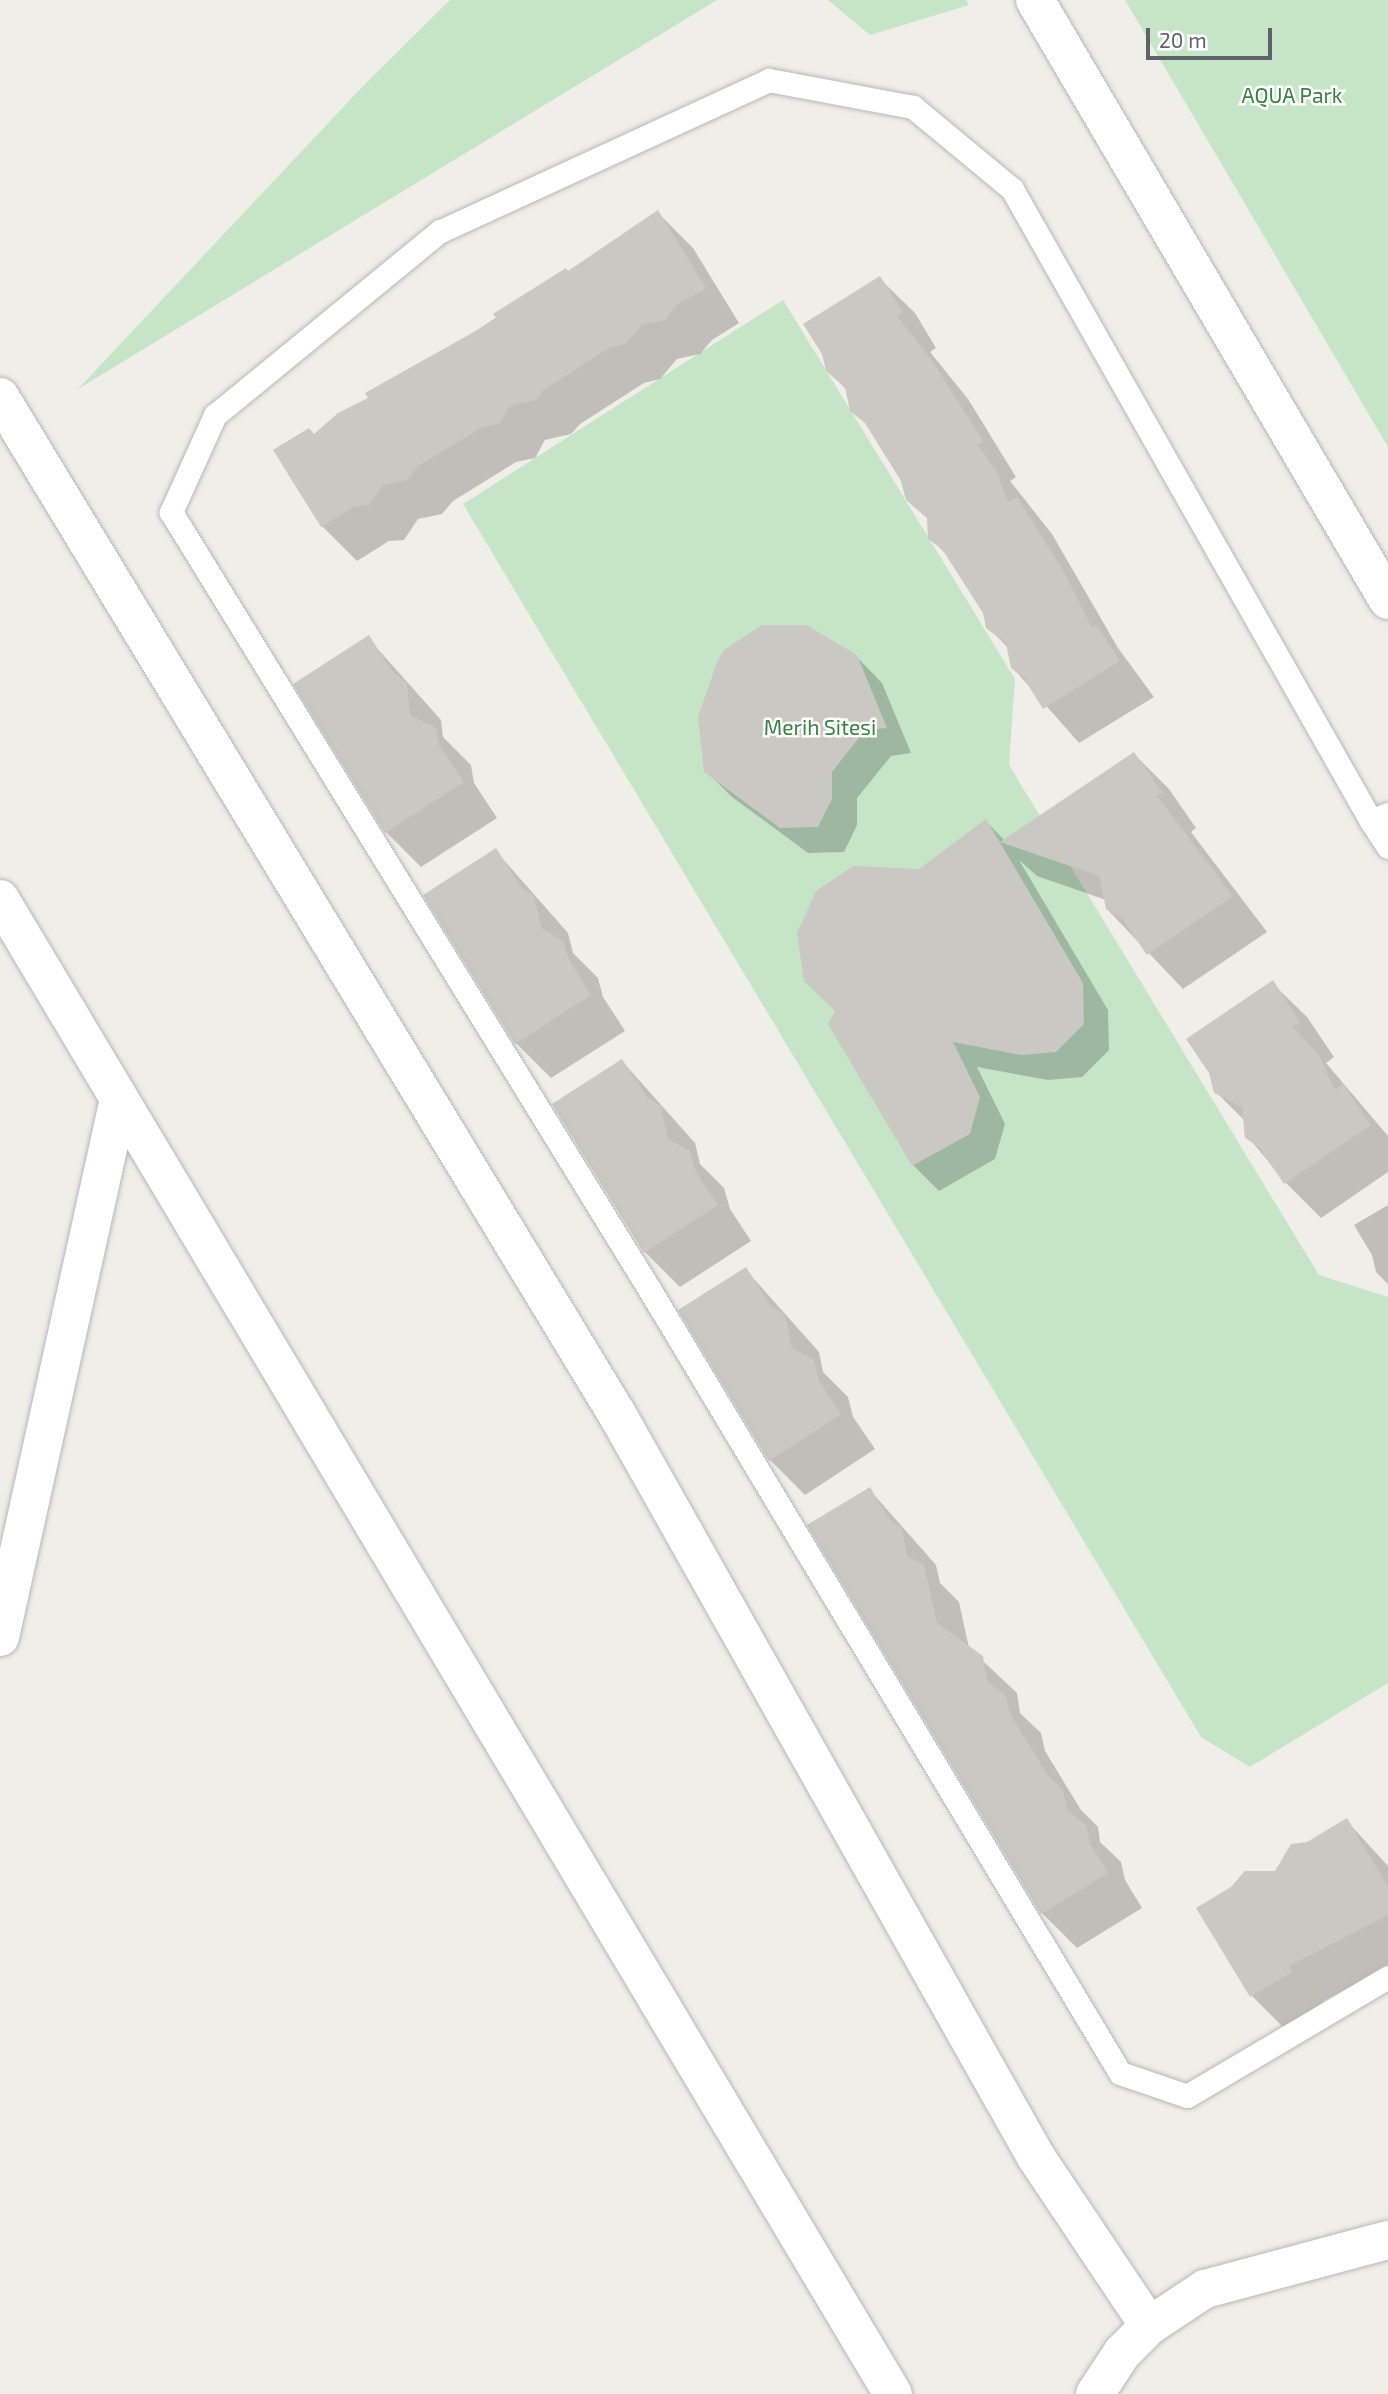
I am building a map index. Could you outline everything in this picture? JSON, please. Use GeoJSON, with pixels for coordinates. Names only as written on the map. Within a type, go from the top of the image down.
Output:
{"type":"FeatureCollection","features":[{"type":"Feature","properties":{"kind":"street"},"geometry":{"type":"LineString","coordinates":[[1035,0],[1388,600]]}},
{"type":"Feature","properties":{"kind":"street"},"geometry":{"type":"LineString","coordinates":[[0,397],[617,1414],[1036,2157],[1149,2326]]}},
{"type":"Feature","properties":{"kind":"street"},"geometry":{"type":"LineString","coordinates":[[0,900],[894,2394]]}},
{"type":"Feature","properties":{"kind":"street"},"geometry":{"type":"LineString","coordinates":[[0,1637],[119,1099]]}},
{"type":"Feature","properties":{"kind":"street"},"geometry":{"type":"LineString","coordinates":[[1095,2394],[1122,2353],[1149,2326],[1205,2290],[1388,2240]]}},
{"type":"Feature","properties":{"kind":"lane"},"geometry":{"type":"LineString","coordinates":[[1388,847],[1380,817],[1012,189],[913,107],[769,80],[440,231],[215,415],[171,512],[651,1293],[1120,2073],[1187,2096],[1388,1977]]}},
{"type":"Feature","properties":{"kind":"green space"},"geometry":{"type":"Polygon","coordinates":[[[450,0],[717,0],[78,389],[365,84],[450,0]]]}},
{"type":"Feature","properties":{"kind":"green space"},"geometry":{"type":"Polygon","coordinates":[[[828,0],[966,0],[969,5],[870,35],[828,0]]]}},
{"type":"Feature","properties":{"kind":"green space","name":"AQUA Park"},"geometry":{"type":"Polygon","coordinates":[[[1125,0],[1388,0],[1388,447],[1125,0]]]}},
{"type":"Feature","properties":{"kind":"green space","name":"Merih Sitesi"},"geometry":{"type":"Polygon","coordinates":[[[783,300],[1015,679],[1009,765],[1319,1275],[1388,1297],[1388,1683],[1250,1767],[1201,1737],[463,504],[783,300]]]}},
{"type":"Feature","properties":{"kind":"building"},"geometry":{"type":"Polygon","coordinates":[[[658,210],[706,288],[677,305],[665,320],[642,325],[625,344],[609,348],[545,389],[536,400],[510,406],[500,423],[481,428],[418,466],[407,480],[383,485],[369,505],[354,507],[321,527],[273,450],[309,428],[314,434],[338,413],[368,398],[365,393],[497,319],[493,314],[566,268],[568,271],[658,210]]]}},
{"type":"Feature","properties":{"kind":"building"},"geometry":{"type":"Polygon","coordinates":[[[880,276],[903,312],[897,316],[933,362],[983,441],[977,445],[997,471],[1008,502],[1017,497],[1064,572],[1092,628],[1097,625],[1120,661],[1043,709],[1024,678],[1011,668],[1006,643],[986,628],[983,613],[942,549],[928,539],[927,518],[906,500],[901,481],[865,423],[850,411],[845,387],[826,371],[822,354],[803,324],[880,276]]]}},
{"type":"Feature","properties":{"kind":"building"},"geometry":{"type":"Polygon","coordinates":[[[762,625],[806,625],[857,655],[887,728],[865,730],[832,772],[832,799],[818,827],[780,828],[704,772],[698,717],[717,662],[724,650],[762,625]]]}},
{"type":"Feature","properties":{"kind":"building"},"geometry":{"type":"Polygon","coordinates":[[[369,635],[391,670],[407,683],[410,715],[436,728],[439,746],[464,782],[385,833],[293,684],[369,635]]]}},
{"type":"Feature","properties":{"kind":"building"},"geometry":{"type":"Polygon","coordinates":[[[1134,752],[1163,793],[1157,796],[1233,896],[1147,955],[1122,918],[1106,909],[1099,876],[1000,842],[1134,752]]]}},
{"type":"Feature","properties":{"kind":"building"},"geometry":{"type":"Polygon","coordinates":[[[986,819],[1083,983],[1084,1024],[1056,1052],[1021,1055],[953,1042],[980,1097],[970,1134],[912,1166],[828,1024],[835,1011],[804,981],[797,933],[816,891],[853,866],[919,869],[986,819]]]}},
{"type":"Feature","properties":{"kind":"building"},"geometry":{"type":"Polygon","coordinates":[[[496,848],[520,886],[534,896],[542,929],[563,941],[569,960],[591,995],[515,1044],[423,895],[496,848]]]}},
{"type":"Feature","properties":{"kind":"building"},"geometry":{"type":"Polygon","coordinates":[[[1273,980],[1300,1022],[1293,1027],[1319,1055],[1335,1090],[1343,1084],[1371,1125],[1284,1184],[1259,1147],[1245,1138],[1242,1107],[1214,1093],[1209,1073],[1186,1039],[1273,980]]]}},
{"type":"Feature","properties":{"kind":"building"},"geometry":{"type":"Polygon","coordinates":[[[622,1059],[647,1097],[661,1106],[668,1139],[690,1151],[696,1172],[718,1205],[644,1253],[552,1104],[622,1059]]]}},
{"type":"Feature","properties":{"kind":"building"},"geometry":{"type":"Polygon","coordinates":[[[746,1267],[770,1305],[785,1315],[792,1348],[814,1360],[819,1381],[841,1414],[769,1461],[678,1310],[746,1267]]]}},
{"type":"Feature","properties":{"kind":"building"},"geometry":{"type":"Polygon","coordinates":[[[870,1487],[889,1519],[902,1529],[907,1556],[924,1565],[937,1623],[983,1656],[987,1681],[1006,1696],[1010,1714],[1047,1774],[1063,1790],[1067,1810],[1086,1825],[1090,1844],[1108,1873],[1041,1914],[807,1525],[870,1487]]]}},
{"type":"Feature","properties":{"kind":"building"},"geometry":{"type":"Polygon","coordinates":[[[1347,1818],[1388,1887],[1388,1915],[1289,1966],[1292,1972],[1250,1997],[1196,1908],[1231,1887],[1245,1871],[1275,1871],[1291,1844],[1307,1842],[1347,1818]]]}}]}
